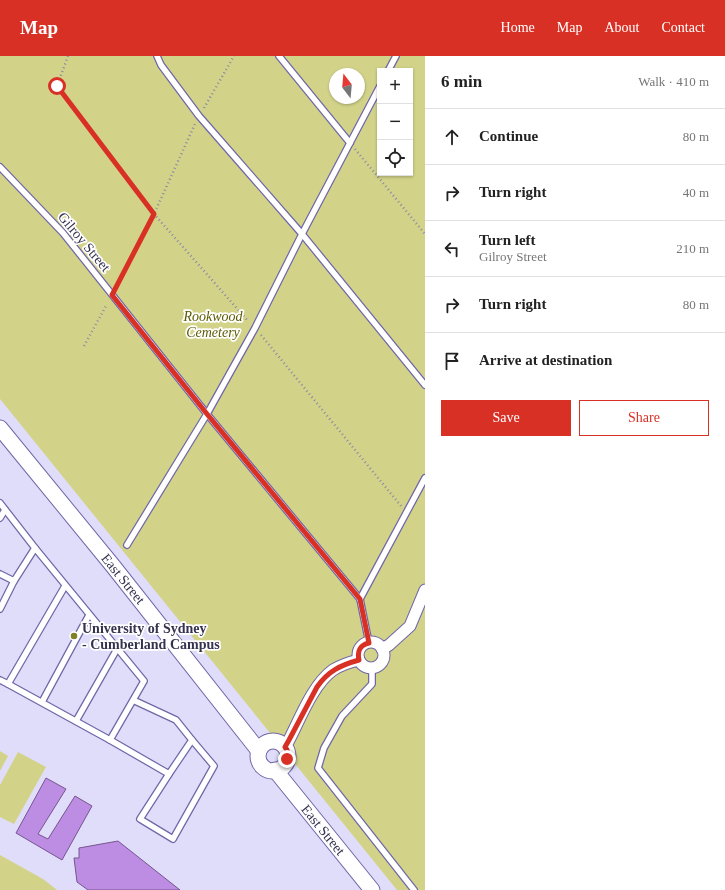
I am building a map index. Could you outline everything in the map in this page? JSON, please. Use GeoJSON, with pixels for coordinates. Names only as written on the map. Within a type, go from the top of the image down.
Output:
{"type":"FeatureCollection","features":[{"type":"Feature","properties":{"kind":"main road","name":"East Street"},"geometry":{"type":"LineString","coordinates":[[4,435],[113,566],[259,751]]}},
{"type":"Feature","properties":{"kind":"main road"},"geometry":{"type":"LineString","coordinates":[[273,741],[278,742],[285,747],[288,755],[286,763],[283,767],[275,770],[265,768],[259,760],[259,751],[265,744],[273,741]]}},
{"type":"Feature","properties":{"kind":"main road","name":"East Street"},"geometry":{"type":"LineString","coordinates":[[275,770],[372,890]]}},
{"type":"Feature","properties":{"kind":"street"},"geometry":{"type":"LineString","coordinates":[[382,649],[389,645],[410,626],[425,590]]}},
{"type":"Feature","properties":{"kind":"street"},"geometry":{"type":"LineString","coordinates":[[369,643],[376,644],[382,649],[383,653],[382,661],[379,665],[372,668],[364,666],[359,660],[358,652],[365,644],[369,643]]}},
{"type":"Feature","properties":{"kind":"street"},"geometry":{"type":"LineString","coordinates":[[285,747],[310,698],[323,679],[337,668],[359,660]]}},
{"type":"Feature","properties":{"kind":"lane"},"geometry":{"type":"LineString","coordinates":[[157,56],[161,65],[199,116],[302,234],[425,385]]}},
{"type":"Feature","properties":{"kind":"lane"},"geometry":{"type":"LineString","coordinates":[[279,56],[350,143]]}},
{"type":"Feature","properties":{"kind":"lane"},"geometry":{"type":"LineString","coordinates":[[390,68],[396,56]]}},
{"type":"Feature","properties":{"kind":"lane"},"geometry":{"type":"LineString","coordinates":[[128,545],[207,414],[254,328],[377,92]]}},
{"type":"Feature","properties":{"kind":"lane","name":"Gilroy Street"},"geometry":{"type":"LineString","coordinates":[[0,167],[63,233],[207,414],[360,599],[369,643]]}},
{"type":"Feature","properties":{"kind":"lane"},"geometry":{"type":"LineString","coordinates":[[360,599],[425,478]]}},
{"type":"Feature","properties":{"kind":"lane"},"geometry":{"type":"LineString","coordinates":[[0,503],[34,548],[144,681],[110,740]]}},
{"type":"Feature","properties":{"kind":"lane"},"geometry":{"type":"LineString","coordinates":[[0,518],[5,510]]}},
{"type":"Feature","properties":{"kind":"lane"},"geometry":{"type":"LineString","coordinates":[[0,608],[34,548]]}},
{"type":"Feature","properties":{"kind":"lane"},"geometry":{"type":"LineString","coordinates":[[0,574],[14,581]]}},
{"type":"Feature","properties":{"kind":"lane"},"geometry":{"type":"LineString","coordinates":[[8,684],[65,586]]}},
{"type":"Feature","properties":{"kind":"lane"},"geometry":{"type":"LineString","coordinates":[[42,702],[89,615]]}},
{"type":"Feature","properties":{"kind":"lane"},"geometry":{"type":"LineString","coordinates":[[76,721],[117,649]]}},
{"type":"Feature","properties":{"kind":"lane"},"geometry":{"type":"LineString","coordinates":[[372,668],[372,684],[342,716],[324,748],[318,768],[414,890]]}},
{"type":"Feature","properties":{"kind":"lane"},"geometry":{"type":"LineString","coordinates":[[0,680],[169,774]]}},
{"type":"Feature","properties":{"kind":"lane"},"geometry":{"type":"LineString","coordinates":[[133,700],[176,720],[214,766],[173,839],[140,819],[192,740]]}},
{"type":"Feature","properties":{"kind":"path"},"geometry":{"type":"LineString","coordinates":[[68,56],[57,86],[154,214],[254,328],[406,513]]}},
{"type":"Feature","properties":{"kind":"path"},"geometry":{"type":"LineString","coordinates":[[84,346],[154,214],[199,116],[234,56]]}},
{"type":"Feature","properties":{"kind":"path"},"geometry":{"type":"LineString","coordinates":[[350,143],[425,234]]}},
{"type":"Feature","properties":{"kind":"green space","name":"Rookwood Cemetery"},"geometry":{"type":"Polygon","coordinates":[[[0,56],[425,56],[425,890],[397,890],[0,399],[0,56]]]}},
{"type":"Feature","properties":{"kind":"green space"},"geometry":{"type":"Polygon","coordinates":[[[0,751],[8,756],[0,771],[0,751]]]}},
{"type":"Feature","properties":{"kind":"green space"},"geometry":{"type":"Polygon","coordinates":[[[18,752],[46,767],[14,824],[0,817],[0,785],[18,752]]]}},
{"type":"Feature","properties":{"kind":"green space"},"geometry":{"type":"Polygon","coordinates":[[[0,855],[43,879],[57,890],[0,890],[0,855]]]}},
{"type":"Feature","properties":{"kind":"building"},"geometry":{"type":"Polygon","coordinates":[[[46,778],[66,789],[38,834],[48,839],[75,796],[92,806],[62,860],[16,833],[46,778]]]}},
{"type":"Feature","properties":{"kind":"building"},"geometry":{"type":"Polygon","coordinates":[[[118,841],[180,890],[88,890],[77,882],[74,858],[79,858],[79,848],[118,841]]]}},
{"type":"Feature","properties":{"kind":"place","name":"University of Sydney - Cumberland Campus"},"geometry":{"type":"Point","coordinates":[74,636]}},
{"type":"Feature","properties":{"kind":"route"},"geometry":{"type":"LineString","coordinates":[[57,86],[154,214],[112,295],[207,414],[360,599],[369,643],[362,646],[358,652],[359,660],[337,668],[327,674],[317,687],[285,747],[288,755],[287,759]]}}]}
